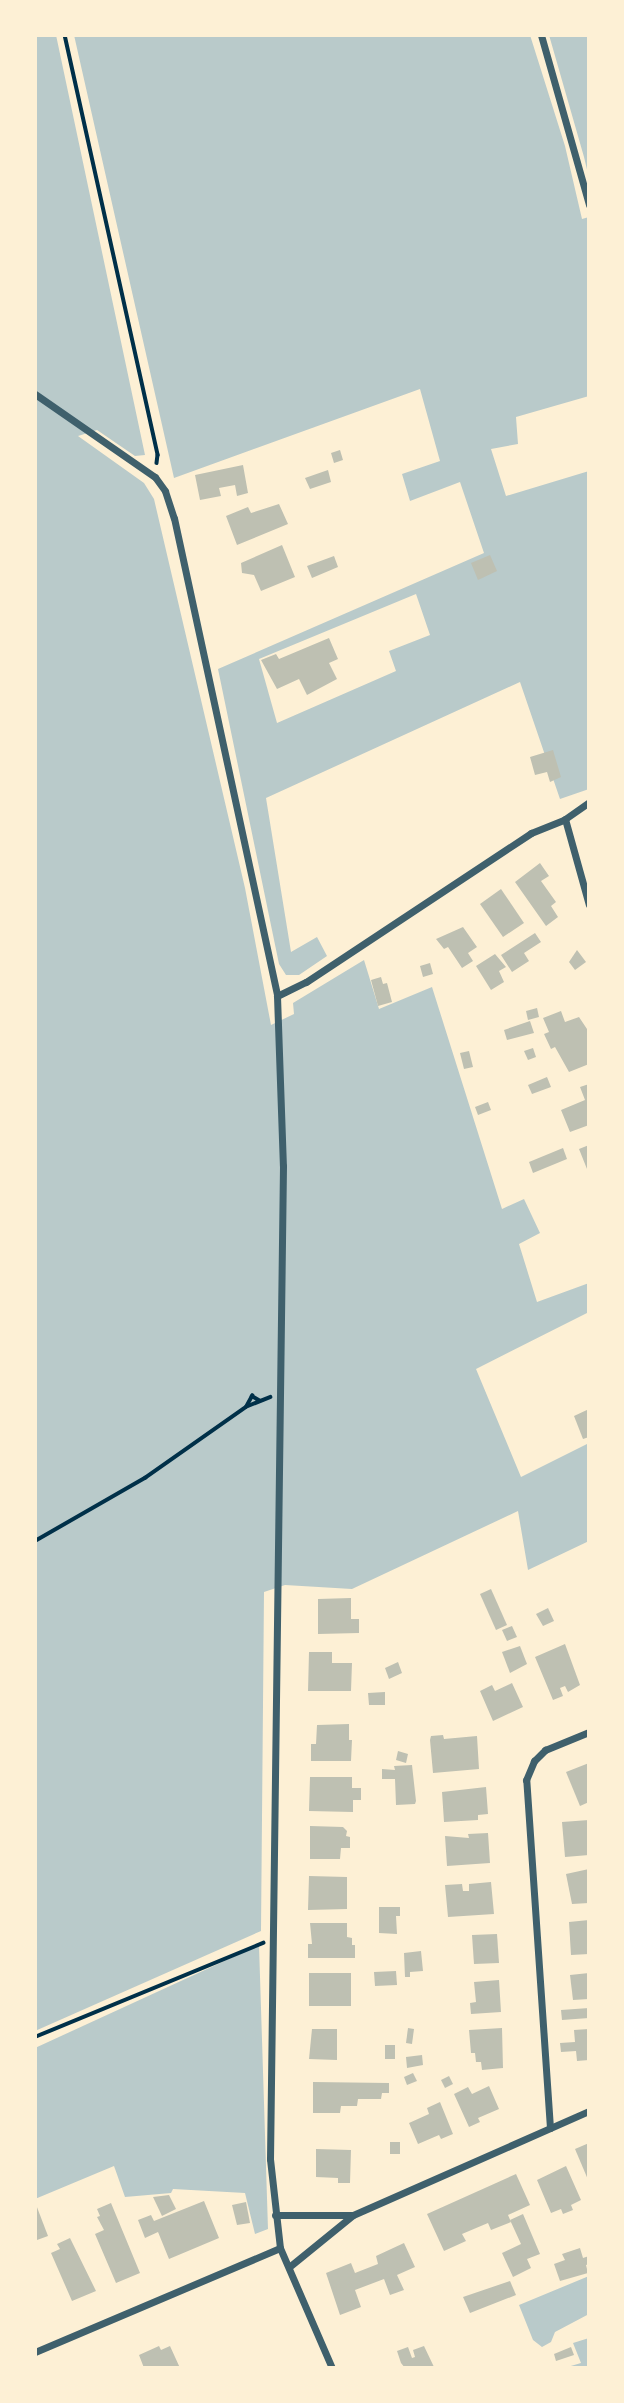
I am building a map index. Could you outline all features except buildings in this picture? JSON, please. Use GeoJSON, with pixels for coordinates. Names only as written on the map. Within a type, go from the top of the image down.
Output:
{"type":"FeatureCollection","features":[{"type":"Feature","properties":{"kind":"street"},"geometry":{"type":"LineString","coordinates":[[541,35],[589,205]]}},
{"type":"Feature","properties":{"kind":"street"},"geometry":{"type":"LineString","coordinates":[[35,394],[155,477],[165,491],[174,518],[277,996],[283,1166],[270,2159],[280,2248],[332,2368]]}},
{"type":"Feature","properties":{"kind":"street"},"geometry":{"type":"LineString","coordinates":[[277,996],[306,982],[531,833],[565,819],[589,802]]}},
{"type":"Feature","properties":{"kind":"street"},"geometry":{"type":"LineString","coordinates":[[565,819],[589,905]]}},
{"type":"Feature","properties":{"kind":"street"},"geometry":{"type":"LineString","coordinates":[[550,2128],[526,1780],[534,1761],[545,1750],[589,1732]]}},
{"type":"Feature","properties":{"kind":"street"},"geometry":{"type":"LineString","coordinates":[[289,2267],[353,2216],[589,2111]]}},
{"type":"Feature","properties":{"kind":"street"},"geometry":{"type":"LineString","coordinates":[[275,2215],[353,2216]]}},
{"type":"Feature","properties":{"kind":"street"},"geometry":{"type":"LineString","coordinates":[[35,2352],[280,2248]]}},
{"type":"Feature","properties":{"kind":"path"},"geometry":{"type":"LineString","coordinates":[[65,35],[158,455],[155,477]]}},
{"type":"Feature","properties":{"kind":"path"},"geometry":{"type":"LineString","coordinates":[[35,1541],[145,1478],[246,1407],[252,1396],[259,1400],[279,1396]]}},
{"type":"Feature","properties":{"kind":"path"},"geometry":{"type":"LineString","coordinates":[[35,2037],[272,1941]]}},
{"type":"Feature","properties":{"kind":"shaded area"},"geometry":{"type":"Polygon","coordinates":[[[35,35],[56,35],[145,455],[135,456],[97,430],[78,436],[144,483],[154,499],[245,888],[271,1025],[294,1014],[293,1003],[364,960],[379,1009],[432,987],[502,1209],[524,1199],[540,1233],[519,1244],[537,1302],[589,1283],[589,1312],[476,1369],[521,1477],[589,1443],[589,1541],[528,1570],[518,1511],[352,1589],[285,1585],[264,1592],[261,1931],[35,2031],[35,35]]]}},
{"type":"Feature","properties":{"kind":"shaded area"},"geometry":{"type":"Polygon","coordinates":[[[74,35],[530,35],[565,146],[582,219],[589,217],[589,396],[516,417],[518,444],[491,449],[506,496],[589,471],[589,789],[560,799],[520,682],[266,798],[291,952],[317,937],[327,956],[299,975],[286,975],[279,964],[218,669],[484,553],[460,482],[410,501],[402,474],[440,461],[420,389],[174,478],[74,35]],[[416,594],[259,659],[277,723],[396,671],[389,651],[430,635],[416,594]]]}},
{"type":"Feature","properties":{"kind":"shaded area"},"geometry":{"type":"Polygon","coordinates":[[[549,35],[589,35],[589,178],[584,157],[549,35]]]}},
{"type":"Feature","properties":{"kind":"shaded area"},"geometry":{"type":"Polygon","coordinates":[[[259,1945],[268,2229],[255,2234],[245,2193],[173,2189],[171,2193],[125,2197],[114,2166],[35,2199],[35,2048],[259,1945]]]}},
{"type":"Feature","properties":{"kind":"shaded area"},"geometry":{"type":"Polygon","coordinates":[[[589,2276],[589,2314],[555,2332],[551,2342],[542,2347],[533,2340],[519,2305],[589,2276]]]}},
{"type":"Feature","properties":{"kind":"shaded area"},"geometry":{"type":"Polygon","coordinates":[[[589,2338],[589,2368],[564,2368],[581,2363],[573,2343],[589,2338]]]}}]}
